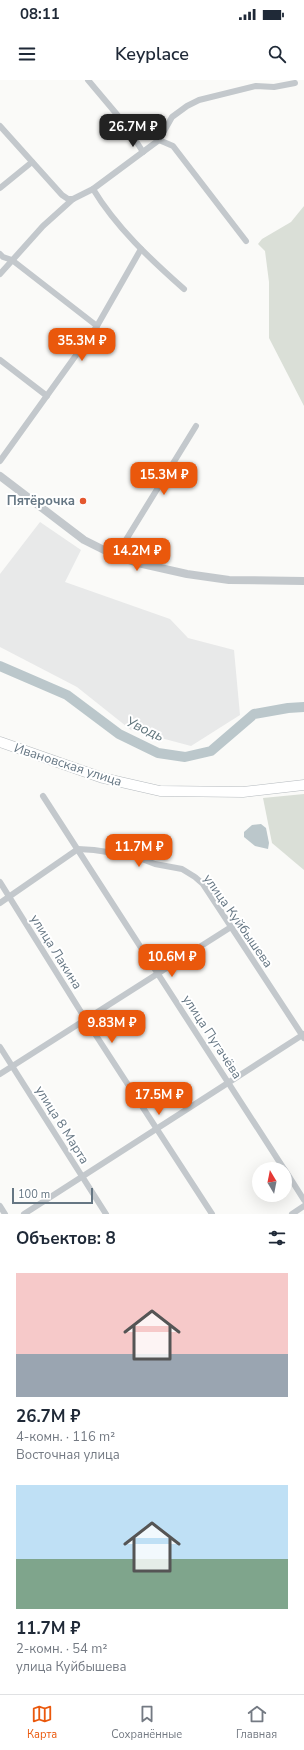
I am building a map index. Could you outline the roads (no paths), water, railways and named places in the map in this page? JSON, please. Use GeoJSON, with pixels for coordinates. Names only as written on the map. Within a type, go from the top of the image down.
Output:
{"type":"FeatureCollection","features":[{"type":"Feature","properties":{"kind":"main road","name":"Ивановская улица"},"geometry":{"type":"LineString","coordinates":[[0,742],[103,778],[160,791],[243,792],[304,784]]}},
{"type":"Feature","properties":{"kind":"street"},"geometry":{"type":"LineString","coordinates":[[88,80],[125,124],[143,152]]}},
{"type":"Feature","properties":{"kind":"street"},"geometry":{"type":"LineString","coordinates":[[0,274],[43,226],[73,199],[93,189],[159,140],[172,117],[186,106],[199,100],[256,86],[274,87],[295,83]]}},
{"type":"Feature","properties":{"kind":"street"},"geometry":{"type":"LineString","coordinates":[[0,126],[62,195],[68,199],[73,199]]}},
{"type":"Feature","properties":{"kind":"street"},"geometry":{"type":"LineString","coordinates":[[159,140],[173,146],[246,241]]}},
{"type":"Feature","properties":{"kind":"street"},"geometry":{"type":"LineString","coordinates":[[0,188],[32,162]]}},
{"type":"Feature","properties":{"kind":"street"},"geometry":{"type":"LineString","coordinates":[[93,189],[104,208],[141,249],[184,289]]}},
{"type":"Feature","properties":{"kind":"street"},"geometry":{"type":"LineString","coordinates":[[0,461],[97,326],[141,249]]}},
{"type":"Feature","properties":{"kind":"street"},"geometry":{"type":"LineString","coordinates":[[0,254],[3,257],[12,260],[97,326]]}},
{"type":"Feature","properties":{"kind":"street"},"geometry":{"type":"LineString","coordinates":[[0,360],[46,396]]}},
{"type":"Feature","properties":{"kind":"street"},"geometry":{"type":"LineString","coordinates":[[116,556],[196,426]]}},
{"type":"Feature","properties":{"kind":"street"},"geometry":{"type":"LineString","coordinates":[[0,476],[84,540],[116,556],[180,572],[229,580],[304,581]]}},
{"type":"Feature","properties":{"kind":"street","name":"улица Пугачёва"},"geometry":{"type":"LineString","coordinates":[[43,796],[280,1162]]}},
{"type":"Feature","properties":{"kind":"street"},"geometry":{"type":"LineString","coordinates":[[0,903],[78,849]]}},
{"type":"Feature","properties":{"kind":"street","name":"улица Куйбышева"},"geometry":{"type":"LineString","coordinates":[[78,849],[134,856],[155,864],[182,869],[196,877],[203,884],[303,1036]]}},
{"type":"Feature","properties":{"kind":"street","name":"улица Лакина"},"geometry":{"type":"LineString","coordinates":[[0,882],[86,1020],[158,1128],[212,1214]]}},
{"type":"Feature","properties":{"kind":"street"},"geometry":{"type":"LineString","coordinates":[[0,1074],[231,927]]}},
{"type":"Feature","properties":{"kind":"street"},"geometry":{"type":"LineString","coordinates":[[24,1214],[303,1036]]}},
{"type":"Feature","properties":{"kind":"street","name":"улица 8 Марта"},"geometry":{"type":"LineString","coordinates":[[0,1047],[106,1214]]}},
{"type":"Feature","properties":{"kind":"street","name":"улица Пугачёва"},"geometry":{"type":"LineString","coordinates":[[292,1181],[304,1200]]}},
{"type":"Feature","properties":{"kind":"street"},"geometry":{"type":"LineString","coordinates":[[0,1206],[5,1214]]}},
{"type":"Feature","properties":{"kind":"street"},"geometry":{"type":"LineString","coordinates":[[292,1214],[304,1206]]}},
{"type":"Feature","properties":{"kind":"waterway","name":"Уводь"},"geometry":{"type":"LineString","coordinates":[[0,666],[67,695],[119,734],[158,753],[185,757],[211,751],[254,714],[288,708],[304,707]]}},
{"type":"Feature","properties":{"kind":"place","name":"Пятёрочка"},"geometry":{"type":"Point","coordinates":[83,501]}}]}
